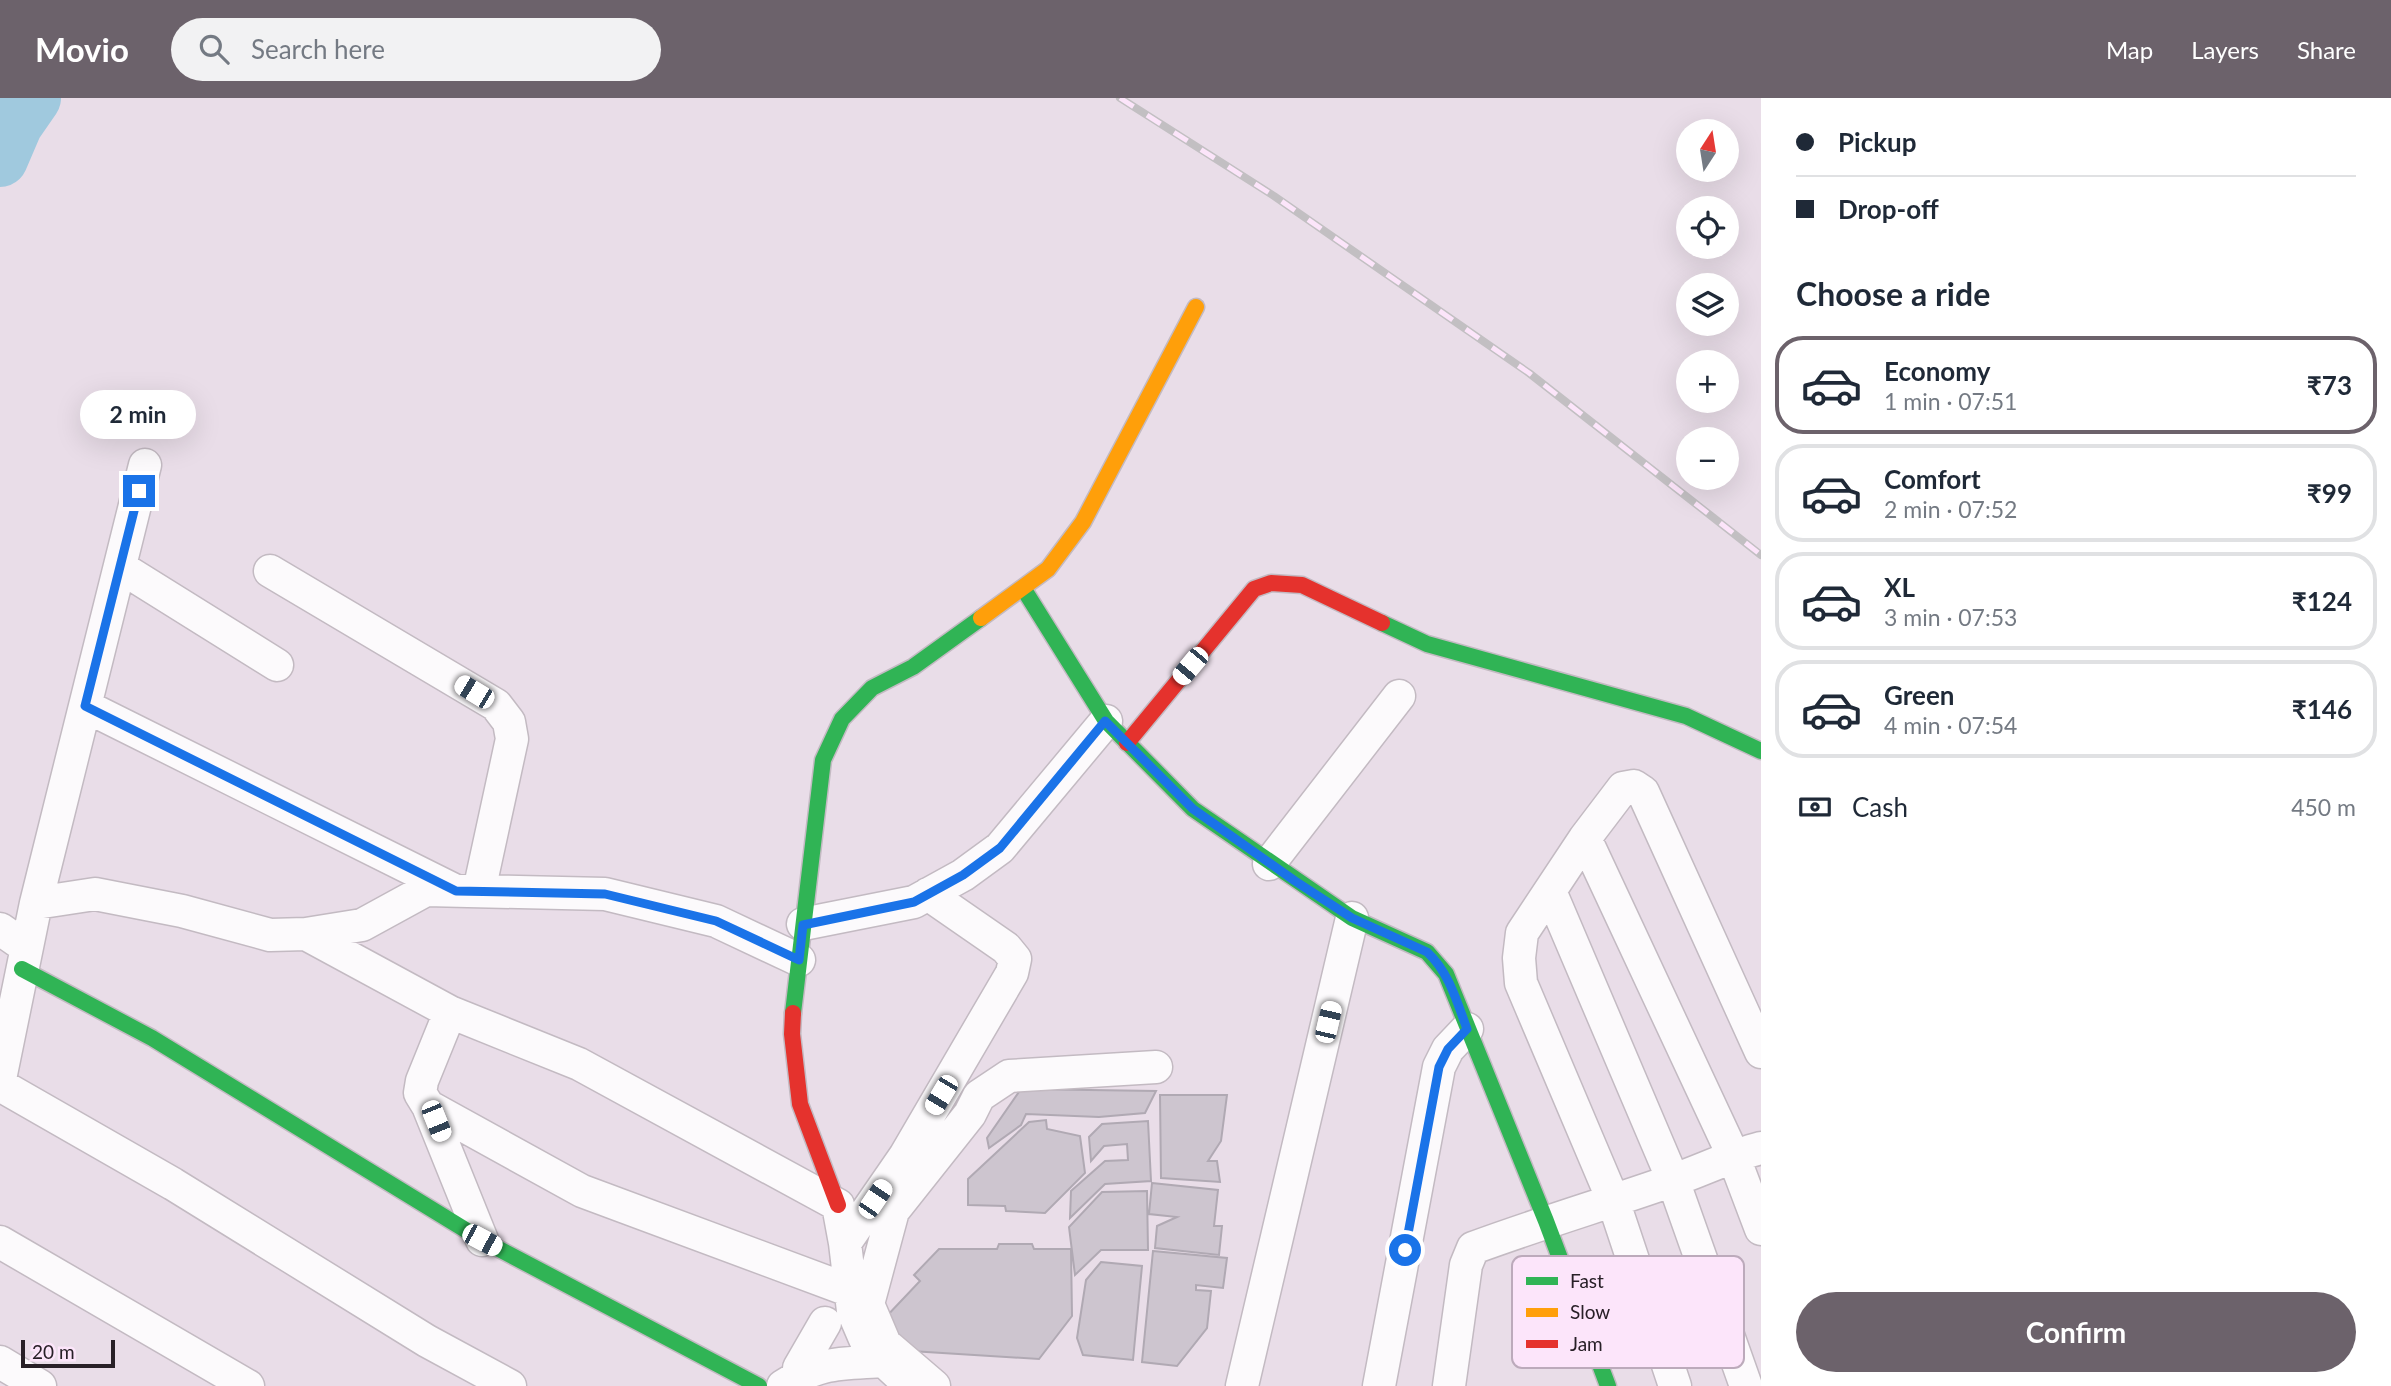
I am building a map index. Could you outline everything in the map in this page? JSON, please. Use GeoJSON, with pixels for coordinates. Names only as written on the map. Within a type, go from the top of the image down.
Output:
{"type":"FeatureCollection","features":[{"type":"Feature","properties":{"kind":"street"},"geometry":{"type":"LineString","coordinates":[[911,1386],[865,1339],[853,1311],[838,1205],[800,1104],[792,1034],[823,760],[842,719],[872,688],[913,667],[1048,569],[1083,522],[1196,307]]}},
{"type":"Feature","properties":{"kind":"street"},"geometry":{"type":"LineString","coordinates":[[0,1079],[36,903],[145,465]]}},
{"type":"Feature","properties":{"kind":"street"},"geometry":{"type":"LineString","coordinates":[[120,567],[277,665]]}},
{"type":"Feature","properties":{"kind":"street"},"geometry":{"type":"LineString","coordinates":[[270,571],[496,705],[509,722],[512,739],[467,891]]}},
{"type":"Feature","properties":{"kind":"street"},"geometry":{"type":"LineString","coordinates":[[803,925],[914,902],[963,875],[1000,848],[1254,589],[1271,583],[1303,586],[1427,643],[1480,660],[1686,716],[1761,751]]}},
{"type":"Feature","properties":{"kind":"street"},"geometry":{"type":"LineString","coordinates":[[1023,588],[1116,732],[1193,809],[1269,864],[1352,918],[1427,952],[1437,961],[1446,974],[1559,1256]]}},
{"type":"Feature","properties":{"kind":"street"},"geometry":{"type":"LineString","coordinates":[[1269,864],[1399,696]]}},
{"type":"Feature","properties":{"kind":"street"},"geometry":{"type":"LineString","coordinates":[[85,706],[467,891]]}},
{"type":"Feature","properties":{"kind":"street"},"geometry":{"type":"LineString","coordinates":[[1632,1256],[1613,1200],[1521,983],[1519,958],[1522,933],[1623,788],[1634,786],[1643,792],[1761,1052]]}},
{"type":"Feature","properties":{"kind":"street"},"geometry":{"type":"LineString","coordinates":[[1586,838],[1747,1151],[1761,1229]]}},
{"type":"Feature","properties":{"kind":"street"},"geometry":{"type":"LineString","coordinates":[[36,903],[95,894],[182,911],[270,935],[306,934],[362,925],[426,890],[605,894],[716,921],[799,960]]}},
{"type":"Feature","properties":{"kind":"street"},"geometry":{"type":"LineString","coordinates":[[1550,891],[1673,1181],[1700,1256]]}},
{"type":"Feature","properties":{"kind":"street"},"geometry":{"type":"LineString","coordinates":[[845,1243],[905,1156],[1012,973],[1015,959],[1006,948],[928,894]]}},
{"type":"Feature","properties":{"kind":"street"},"geometry":{"type":"LineString","coordinates":[[1242,1386],[1352,918]]}},
{"type":"Feature","properties":{"kind":"street"},"geometry":{"type":"LineString","coordinates":[[0,929],[24,958],[482,1240],[759,1386]]}},
{"type":"Feature","properties":{"kind":"street"},"geometry":{"type":"LineString","coordinates":[[306,934],[450,1012],[579,1064],[838,1205]]}},
{"type":"Feature","properties":{"kind":"street"},"geometry":{"type":"LineString","coordinates":[[450,1012],[422,1081],[420,1093],[428,1106],[482,1240]]}},
{"type":"Feature","properties":{"kind":"street"},"geometry":{"type":"LineString","coordinates":[[1379,1386],[1439,1067],[1448,1049],[1467,1029]]}},
{"type":"Feature","properties":{"kind":"street"},"geometry":{"type":"LineString","coordinates":[[934,1386],[885,1344],[868,1304],[893,1211],[970,1114],[979,1096],[1009,1076],[1156,1067]]}},
{"type":"Feature","properties":{"kind":"street"},"geometry":{"type":"LineString","coordinates":[[0,1085],[173,1184],[427,1341],[510,1386]]}},
{"type":"Feature","properties":{"kind":"street"},"geometry":{"type":"LineString","coordinates":[[428,1106],[582,1191],[851,1291]]}},
{"type":"Feature","properties":{"kind":"street"},"geometry":{"type":"LineString","coordinates":[[1449,1386],[1466,1265],[1473,1248],[1546,1221],[1673,1181],[1747,1151]]}},
{"type":"Feature","properties":{"kind":"street"},"geometry":{"type":"LineString","coordinates":[[0,1242],[248,1386]]}},
{"type":"Feature","properties":{"kind":"street"},"geometry":{"type":"LineString","coordinates":[[791,1381],[825,1323]]}},
{"type":"Feature","properties":{"kind":"street"},"geometry":{"type":"LineString","coordinates":[[791,1381],[825,1364],[884,1361]]}},
{"type":"Feature","properties":{"kind":"street"},"geometry":{"type":"LineString","coordinates":[[0,1362],[40,1386]]}},
{"type":"Feature","properties":{"kind":"street"},"geometry":{"type":"LineString","coordinates":[[1601,1368],[1608,1386]]}},
{"type":"Feature","properties":{"kind":"street"},"geometry":{"type":"LineString","coordinates":[[1669,1368],[1675,1386]]}},
{"type":"Feature","properties":{"kind":"street"},"geometry":{"type":"LineString","coordinates":[[1740,1368],[1746,1386]]}},
{"type":"Feature","properties":{"kind":"building"},"geometry":{"type":"Polygon","coordinates":[[[1021,1089],[1156,1091],[1145,1113],[1099,1117],[1026,1114],[1021,1125],[989,1148],[987,1138],[1021,1089]]]}},
{"type":"Feature","properties":{"kind":"building"},"geometry":{"type":"Polygon","coordinates":[[[1160,1095],[1227,1095],[1221,1141],[1208,1161],[1217,1161],[1220,1182],[1161,1178],[1160,1095]]]}},
{"type":"Feature","properties":{"kind":"building"},"geometry":{"type":"Polygon","coordinates":[[[1046,1120],[1047,1129],[1080,1136],[1085,1173],[1045,1213],[1006,1211],[1005,1206],[968,1205],[968,1179],[1029,1122],[1046,1120]]]}},
{"type":"Feature","properties":{"kind":"building"},"geometry":{"type":"Polygon","coordinates":[[[1148,1121],[1151,1181],[1105,1184],[1070,1218],[1071,1191],[1105,1161],[1128,1160],[1127,1144],[1104,1146],[1091,1161],[1089,1137],[1102,1124],[1148,1121]]]}},
{"type":"Feature","properties":{"kind":"building"},"geometry":{"type":"Polygon","coordinates":[[[1152,1183],[1218,1190],[1214,1226],[1222,1226],[1219,1255],[1155,1248],[1157,1226],[1177,1217],[1149,1214],[1152,1183]]]}},
{"type":"Feature","properties":{"kind":"building"},"geometry":{"type":"Polygon","coordinates":[[[1147,1191],[1148,1250],[1101,1250],[1075,1275],[1069,1227],[1102,1192],[1147,1191]]]}},
{"type":"Feature","properties":{"kind":"building"},"geometry":{"type":"Polygon","coordinates":[[[999,1244],[1032,1244],[1034,1249],[1071,1249],[1072,1316],[1039,1359],[895,1350],[883,1320],[920,1281],[914,1275],[939,1249],[997,1249],[999,1244]]]}},
{"type":"Feature","properties":{"kind":"building"},"geometry":{"type":"Polygon","coordinates":[[[1153,1251],[1227,1258],[1223,1288],[1196,1285],[1196,1290],[1211,1291],[1207,1328],[1177,1366],[1142,1362],[1153,1251]]]}},
{"type":"Feature","properties":{"kind":"building"},"geometry":{"type":"Polygon","coordinates":[[[1101,1262],[1142,1266],[1133,1360],[1083,1355],[1077,1338],[1086,1280],[1101,1262]]]}},
{"type":"Feature","properties":{"kind":"waterway"},"geometry":{"type":"LineString","coordinates":[[0,159],[15,124],[33,98]]}},
{"type":"Feature","properties":{"kind":"railway"},"geometry":{"type":"LineString","coordinates":[[1120,98],[1274,196],[1529,373],[1761,555]]}},
{"type":"Feature","properties":{"kind":"traffic: fast"},"geometry":{"type":"LineString","coordinates":[[1023,588],[1106,721],[1193,809],[1352,918],[1427,952],[1446,974],[1559,1256]]}},
{"type":"Feature","properties":{"kind":"traffic: fast"},"geometry":{"type":"LineString","coordinates":[[793,1013],[823,760],[842,719],[872,688],[913,667],[981,618]]}},
{"type":"Feature","properties":{"kind":"traffic: fast"},"geometry":{"type":"LineString","coordinates":[[1382,623],[1427,644],[1686,716],[1761,751]]}},
{"type":"Feature","properties":{"kind":"traffic: fast"},"geometry":{"type":"LineString","coordinates":[[22,969],[152,1038],[482,1240],[759,1386]]}},
{"type":"Feature","properties":{"kind":"traffic: fast"},"geometry":{"type":"LineString","coordinates":[[1601,1368],[1608,1386]]}},
{"type":"Feature","properties":{"kind":"traffic: slow"},"geometry":{"type":"LineString","coordinates":[[981,618],[1048,569],[1083,522],[1196,307]]}},
{"type":"Feature","properties":{"kind":"traffic: jam"},"geometry":{"type":"LineString","coordinates":[[1127,743],[1254,589],[1271,583],[1302,585],[1382,623]]}},
{"type":"Feature","properties":{"kind":"traffic: jam"},"geometry":{"type":"LineString","coordinates":[[793,1013],[792,1034],[800,1104],[838,1205]]}},
{"type":"Feature","properties":{"kind":"route"},"geometry":{"type":"LineString","coordinates":[[139,491],[85,706],[456,891],[605,894],[716,921],[799,960],[803,925],[914,902],[963,875],[1000,848],[1105,721],[1193,809],[1352,918],[1427,952],[1446,974],[1467,1029],[1448,1049],[1439,1067],[1405,1250]]}}]}
